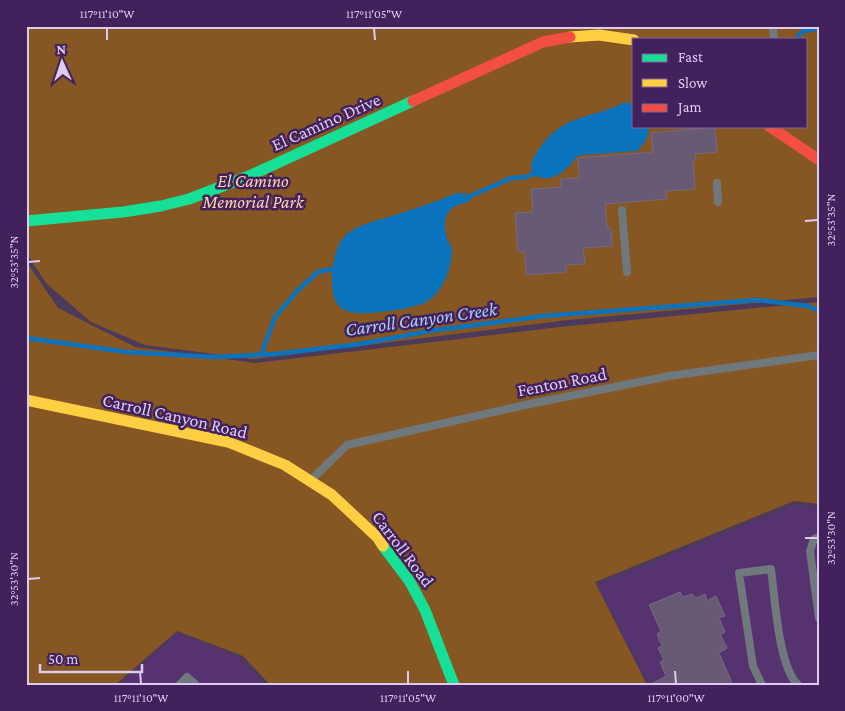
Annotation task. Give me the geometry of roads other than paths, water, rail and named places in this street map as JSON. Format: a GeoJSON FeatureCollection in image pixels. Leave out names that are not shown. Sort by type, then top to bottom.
{"type":"FeatureCollection","features":[{"type":"Feature","properties":{"kind":"street","name":"El Camino Drive"},"geometry":{"type":"LineString","coordinates":[[26,221],[138,210],[178,202],[211,192],[543,42],[580,31],[632,40]]}},
{"type":"Feature","properties":{"kind":"street"},"geometry":{"type":"LineString","coordinates":[[773,128],[819,160]]}},
{"type":"Feature","properties":{"kind":"street","name":"Carroll Canyon Road"},"geometry":{"type":"LineString","coordinates":[[26,400],[228,442],[285,465],[310,481]]}},
{"type":"Feature","properties":{"kind":"street","name":"Carroll Road"},"geometry":{"type":"LineString","coordinates":[[310,481],[332,495],[370,530],[410,582],[425,610],[454,685]]}},
{"type":"Feature","properties":{"kind":"lane"},"geometry":{"type":"LineString","coordinates":[[717,183],[718,202]]}},
{"type":"Feature","properties":{"kind":"lane"},"geometry":{"type":"LineString","coordinates":[[622,210],[627,272]]}},
{"type":"Feature","properties":{"kind":"lane","name":"Fenton Road"},"geometry":{"type":"LineString","coordinates":[[310,481],[348,445],[525,405],[669,376],[819,356]]}},
{"type":"Feature","properties":{"kind":"lane"},"geometry":{"type":"LineString","coordinates":[[819,537],[814,539],[810,551],[819,618]]}},
{"type":"Feature","properties":{"kind":"lane"},"geometry":{"type":"LineString","coordinates":[[762,685],[753,666],[739,573],[771,569],[783,654],[792,679],[798,685]]}},
{"type":"Feature","properties":{"kind":"lane"},"geometry":{"type":"LineString","coordinates":[[179,685],[187,677],[196,685]]}},
{"type":"Feature","properties":{"kind":"water"},"geometry":{"type":"Polygon","coordinates":[[[627,102],[632,105],[632,128],[648,128],[647,137],[637,151],[581,155],[559,174],[549,178],[533,175],[532,162],[535,155],[555,131],[571,121],[627,102]]]}},
{"type":"Feature","properties":{"kind":"water"},"geometry":{"type":"Polygon","coordinates":[[[457,193],[470,196],[470,201],[454,207],[447,215],[445,232],[452,248],[451,263],[443,284],[434,296],[422,304],[383,312],[357,313],[350,312],[339,306],[333,293],[332,271],[337,249],[346,235],[368,223],[457,193]]]}},
{"type":"Feature","properties":{"kind":"waterway"},"geometry":{"type":"LineString","coordinates":[[798,36],[803,31],[819,28]]}},
{"type":"Feature","properties":{"kind":"waterway"},"geometry":{"type":"LineString","coordinates":[[466,198],[511,178],[526,177],[537,172]]}},
{"type":"Feature","properties":{"kind":"waterway"},"geometry":{"type":"LineString","coordinates":[[261,355],[275,317],[298,290],[318,272],[337,268]]}},
{"type":"Feature","properties":{"kind":"waterway","name":"Carroll Canyon Creek"},"geometry":{"type":"LineString","coordinates":[[26,338],[127,352],[215,357],[275,354],[360,344],[430,331],[543,316],[758,300],[808,306],[819,311]]}},
{"type":"Feature","properties":{"kind":"park label","name":"El Camino Memorial Park"},"geometry":{"type":"Point","coordinates":[253,191]}}]}
